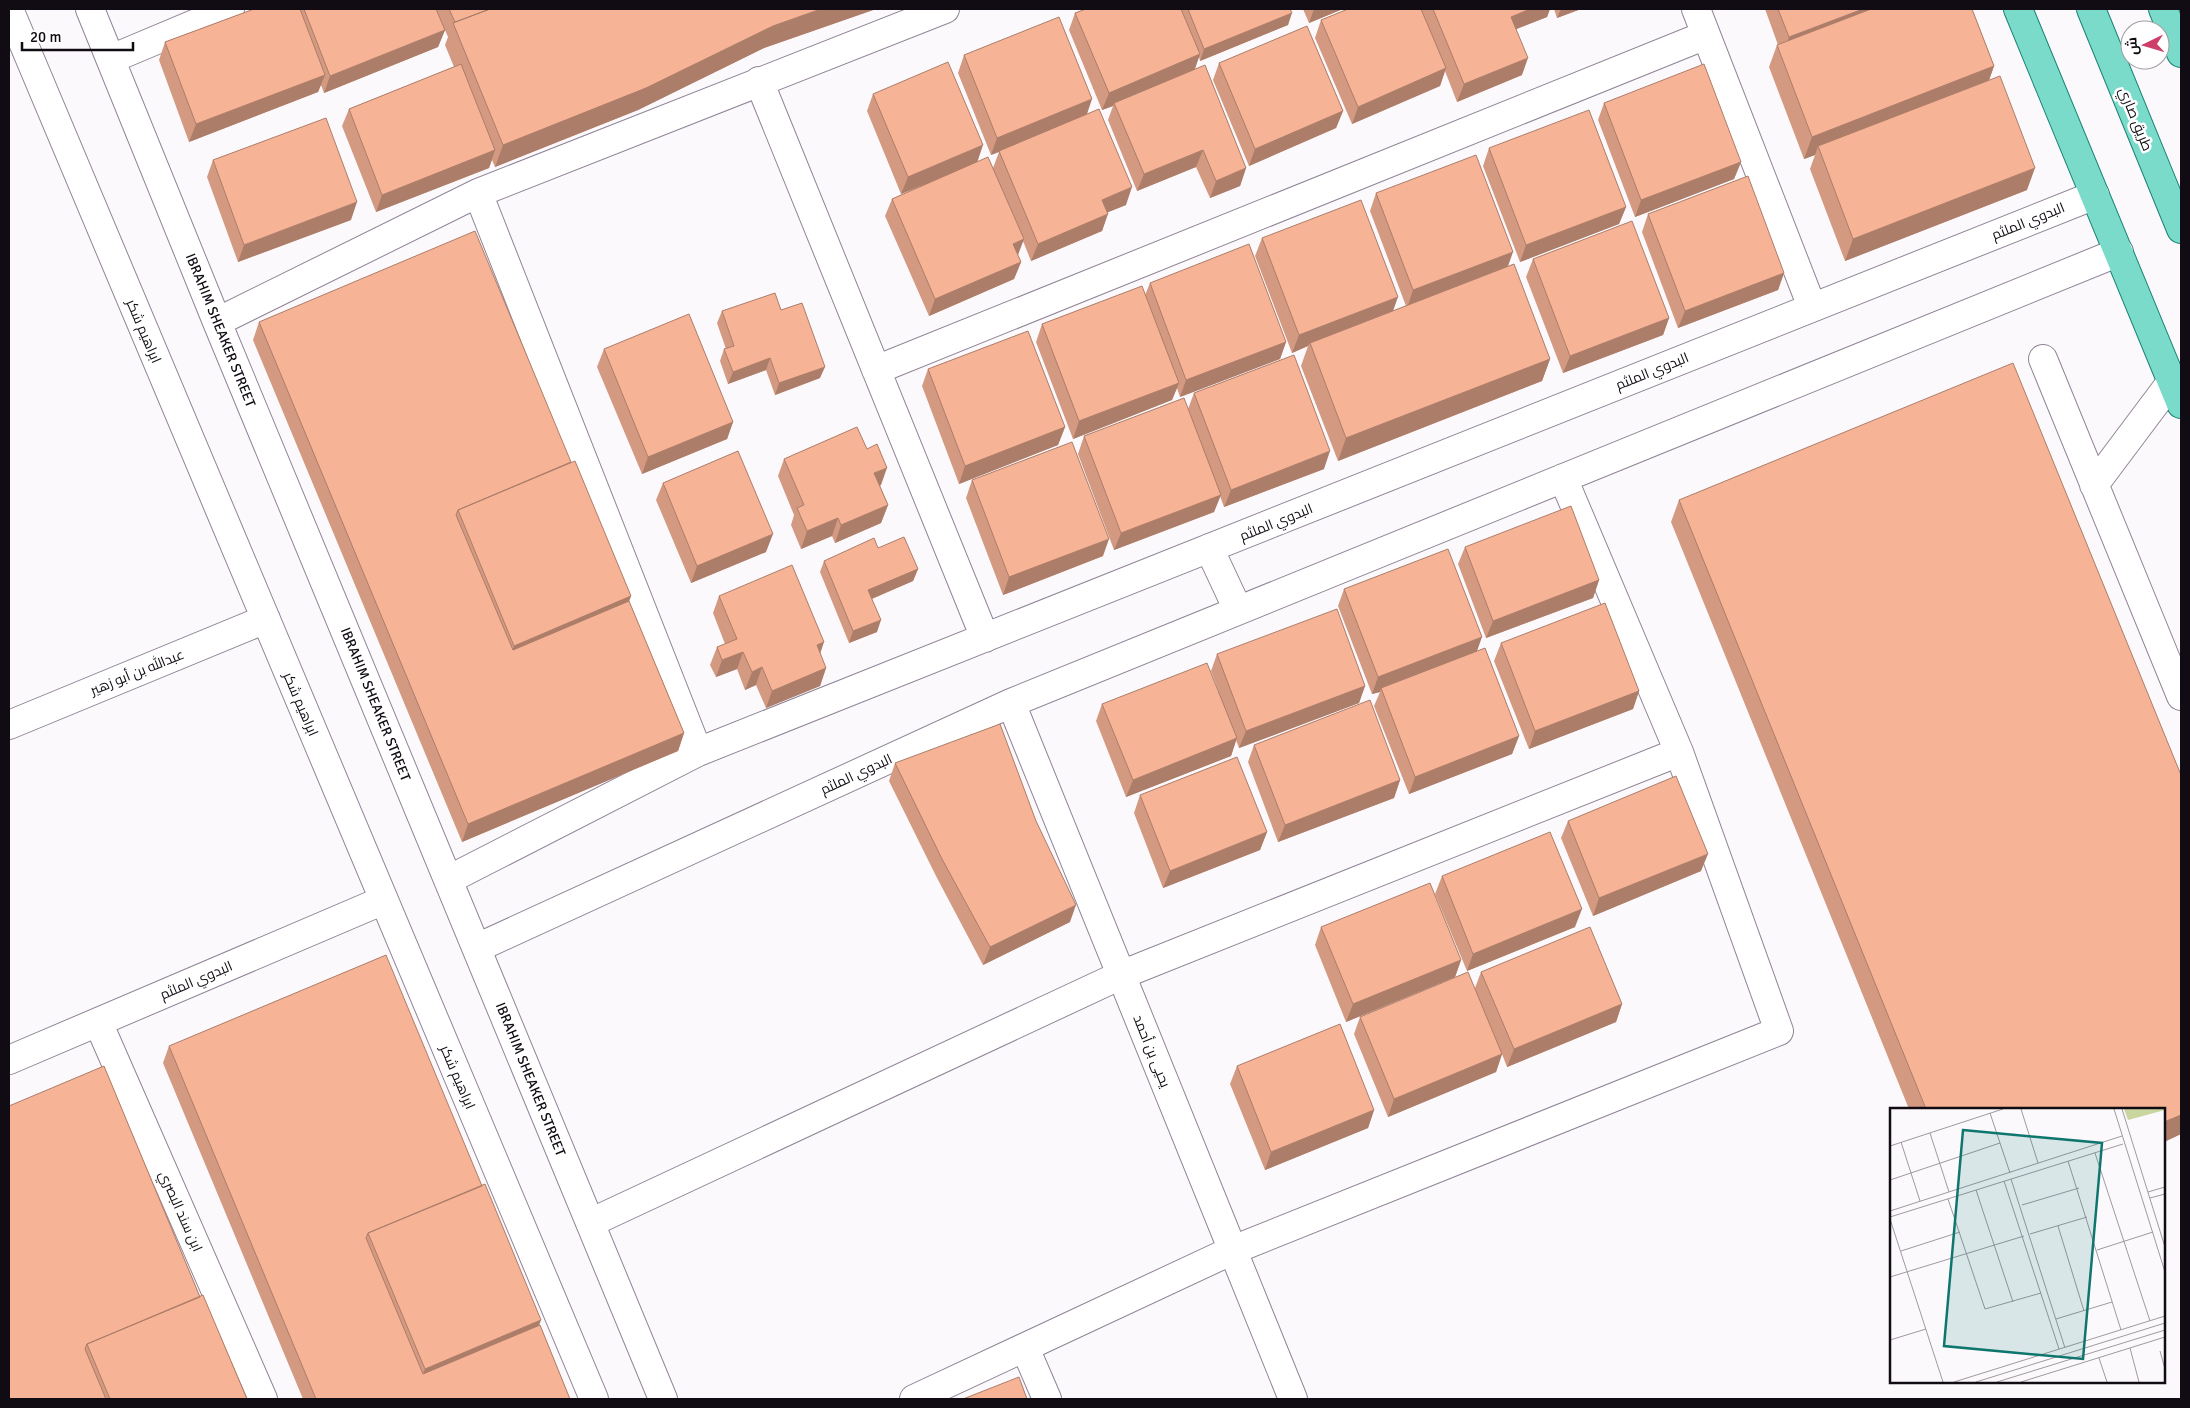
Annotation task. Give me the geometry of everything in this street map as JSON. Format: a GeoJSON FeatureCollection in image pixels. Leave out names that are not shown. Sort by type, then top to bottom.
{"type":"FeatureCollection","features":[{"type":"Feature","properties":{"kind":"main road"},"geometry":{"type":"LineString","coordinates":[[2018,9],[2177,393]]}},
{"type":"Feature","properties":{"kind":"main road","name":"طريق صاري"},"geometry":{"type":"LineString","coordinates":[[2091,9],[2181,228]]}},
{"type":"Feature","properties":{"kind":"main road"},"geometry":{"type":"LineString","coordinates":[[2163,9],[2181,52]]}},
{"type":"Feature","properties":{"kind":"street","name":"ابراهيم شكر"},"geometry":{"type":"LineString","coordinates":[[9,9],[594,1399]]}},
{"type":"Feature","properties":{"kind":"street","name":"IBRAHIM SHEAKER STREET"},"geometry":{"type":"LineString","coordinates":[[90,9],[217,322],[664,1399]]}},
{"type":"Feature","properties":{"kind":"street"},"geometry":{"type":"LineString","coordinates":[[111,60],[230,9]]}},
{"type":"Feature","properties":{"kind":"street"},"geometry":{"type":"LineString","coordinates":[[217,322],[478,192],[944,9]]}},
{"type":"Feature","properties":{"kind":"street"},"geometry":{"type":"LineString","coordinates":[[1696,9],[1812,307]]}},
{"type":"Feature","properties":{"kind":"street"},"geometry":{"type":"LineString","coordinates":[[876,370],[1706,35]]}},
{"type":"Feature","properties":{"kind":"street"},"geometry":{"type":"LineString","coordinates":[[759,81],[985,638]]}},
{"type":"Feature","properties":{"kind":"street"},"geometry":{"type":"LineString","coordinates":[[478,192],[698,752]]}},
{"type":"Feature","properties":{"kind":"street","name":"البدوي الملثم"},"geometry":{"type":"LineString","coordinates":[[448,880],[698,752],[2095,195]]}},
{"type":"Feature","properties":{"kind":"street","name":"البدوي الملثم"},"geometry":{"type":"LineString","coordinates":[[477,948],[1011,703],[2119,252]]}},
{"type":"Feature","properties":{"kind":"street"},"geometry":{"type":"LineString","coordinates":[[2043,359],[2181,696]]}},
{"type":"Feature","properties":{"kind":"street"},"geometry":{"type":"LineString","coordinates":[[2094,485],[2177,393]]}},
{"type":"Feature","properties":{"kind":"street"},"geometry":{"type":"LineString","coordinates":[[914,1399],[1233,1250],[1779,1031],[1679,752],[1563,478]]}},
{"type":"Feature","properties":{"kind":"street"},"geometry":{"type":"LineString","coordinates":[[1209,548],[1238,610]]}},
{"type":"Feature","properties":{"kind":"street","name":"عبدالله بن أبو زهير"},"geometry":{"type":"LineString","coordinates":[[9,725],[266,619]]}},
{"type":"Feature","properties":{"kind":"street","name":"يحيى بن أحمد"},"geometry":{"type":"LineString","coordinates":[[1011,703],[1294,1399]]}},
{"type":"Feature","properties":{"kind":"street"},"geometry":{"type":"LineString","coordinates":[[590,1223],[1121,975],[1679,752]]}},
{"type":"Feature","properties":{"kind":"street","name":"البدوي الملثم"},"geometry":{"type":"LineString","coordinates":[[9,1060],[384,900]]}},
{"type":"Feature","properties":{"kind":"street","name":"ابن سند البصري"},"geometry":{"type":"LineString","coordinates":[[98,1022],[263,1399]]}},
{"type":"Feature","properties":{"kind":"street"},"geometry":{"type":"LineString","coordinates":[[1025,1348],[1047,1399]]}},
{"type":"Feature","properties":{"kind":"building"},"geometry":{"type":"Polygon","coordinates":[[[254,9],[300,9],[325,75],[196,124],[165,42],[254,9]]]}},
{"type":"Feature","properties":{"kind":"building"},"geometry":{"type":"Polygon","coordinates":[[[304,9],[436,9],[445,30],[330,76],[304,9]]]}},
{"type":"Feature","properties":{"kind":"building"},"geometry":{"type":"Polygon","coordinates":[[[449,9],[490,9],[455,22],[449,9]]]}},
{"type":"Feature","properties":{"kind":"building"},"geometry":{"type":"Polygon","coordinates":[[[490,9],[821,9],[773,26],[646,88],[503,145],[453,23],[490,9]]]}},
{"type":"Feature","properties":{"kind":"building"},"geometry":{"type":"Polygon","coordinates":[[[1086,9],[1181,9],[1200,54],[1109,93],[1075,13],[1086,9]]]}},
{"type":"Feature","properties":{"kind":"building"},"geometry":{"type":"Polygon","coordinates":[[[1188,9],[1290,9],[1292,13],[1204,49],[1188,9]]]}},
{"type":"Feature","properties":{"kind":"building"},"geometry":{"type":"Polygon","coordinates":[[[1348,9],[1421,9],[1446,68],[1358,107],[1321,20],[1348,9]]]}},
{"type":"Feature","properties":{"kind":"building"},"geometry":{"type":"Polygon","coordinates":[[[1433,9],[1530,9],[1511,17],[1528,58],[1464,84],[1433,9]]]}},
{"type":"Feature","properties":{"kind":"building"},"geometry":{"type":"Polygon","coordinates":[[[1778,9],[1863,9],[1789,37],[1778,9]]]}},
{"type":"Feature","properties":{"kind":"building"},"geometry":{"type":"Polygon","coordinates":[[[1871,9],[1972,9],[1994,66],[1812,137],[1777,45],[1871,9]]]}},
{"type":"Feature","properties":{"kind":"building"},"geometry":{"type":"Polygon","coordinates":[[[1059,17],[1092,99],[997,138],[964,55],[1059,17]]]}},
{"type":"Feature","properties":{"kind":"building"},"geometry":{"type":"Polygon","coordinates":[[[1307,26],[1343,111],[1255,149],[1219,63],[1307,26]]]}},
{"type":"Feature","properties":{"kind":"building"},"geometry":{"type":"Polygon","coordinates":[[[948,62],[983,145],[908,177],[873,94],[948,62]]]}},
{"type":"Feature","properties":{"kind":"building"},"geometry":{"type":"Polygon","coordinates":[[[461,64],[495,150],[382,195],[349,109],[461,64]]]}},
{"type":"Feature","properties":{"kind":"building"},"geometry":{"type":"Polygon","coordinates":[[[1704,64],[1741,162],[1641,200],[1604,103],[1704,64]]]}},
{"type":"Feature","properties":{"kind":"building"},"geometry":{"type":"Polygon","coordinates":[[[1205,65],[1246,168],[1216,181],[1203,150],[1144,174],[1114,103],[1205,65]]]}},
{"type":"Feature","properties":{"kind":"building"},"geometry":{"type":"Polygon","coordinates":[[[2000,76],[2035,168],[1853,239],[1818,146],[2000,76]]]}},
{"type":"Feature","properties":{"kind":"building"},"geometry":{"type":"Polygon","coordinates":[[[1099,109],[1132,187],[1102,200],[1108,214],[1038,244],[999,151],[1099,109]]]}},
{"type":"Feature","properties":{"kind":"building"},"geometry":{"type":"Polygon","coordinates":[[[1589,110],[1626,207],[1526,245],[1489,148],[1589,110]]]}},
{"type":"Feature","properties":{"kind":"building"},"geometry":{"type":"Polygon","coordinates":[[[326,118],[357,202],[244,245],[213,160],[326,118]]]}},
{"type":"Feature","properties":{"kind":"building"},"geometry":{"type":"Polygon","coordinates":[[[1476,155],[1513,252],[1413,290],[1376,193],[1476,155]]]}},
{"type":"Feature","properties":{"kind":"building"},"geometry":{"type":"Polygon","coordinates":[[[988,157],[1024,239],[1013,244],[1021,262],[935,299],[892,199],[988,157]]]}},
{"type":"Feature","properties":{"kind":"building"},"geometry":{"type":"Polygon","coordinates":[[[1748,176],[1784,273],[1685,311],[1648,214],[1748,176]]]}},
{"type":"Feature","properties":{"kind":"building"},"geometry":{"type":"Polygon","coordinates":[[[1361,200],[1398,297],[1299,335],[1262,238],[1361,200]]]}},
{"type":"Feature","properties":{"kind":"building"},"geometry":{"type":"Polygon","coordinates":[[[1632,221],[1669,318],[1570,356],[1533,259],[1632,221]]]}},
{"type":"Feature","properties":{"kind":"building"},"geometry":{"type":"Polygon","coordinates":[[[475,231],[571,462],[458,510],[456,515],[513,650],[629,601],[684,733],[468,824],[259,322],[475,231]]]}},
{"type":"Feature","properties":{"kind":"building"},"geometry":{"type":"Polygon","coordinates":[[[1249,244],[1286,342],[1186,380],[1150,283],[1249,244]]]}},
{"type":"Feature","properties":{"kind":"building"},"geometry":{"type":"Polygon","coordinates":[[[1514,264],[1550,359],[1346,438],[1310,343],[1514,264]]]}},
{"type":"Feature","properties":{"kind":"building"},"geometry":{"type":"Polygon","coordinates":[[[1142,286],[1179,383],[1079,421],[1042,324],[1142,286]]]}},
{"type":"Feature","properties":{"kind":"building"},"geometry":{"type":"Polygon","coordinates":[[[775,293],[781,310],[802,303],[825,367],[779,383],[770,358],[733,372],[724,349],[734,346],[722,311],[775,293]]]}},
{"type":"Feature","properties":{"kind":"building"},"geometry":{"type":"Polygon","coordinates":[[[689,314],[733,422],[648,457],[604,349],[689,314]]]}},
{"type":"Feature","properties":{"kind":"building"},"geometry":{"type":"Polygon","coordinates":[[[1028,331],[1065,427],[965,466],[928,369],[1028,331]]]}},
{"type":"Feature","properties":{"kind":"building"},"geometry":{"type":"Polygon","coordinates":[[[1294,355],[1330,451],[1231,490],[1194,393],[1294,355]]]}},
{"type":"Feature","properties":{"kind":"building"},"geometry":{"type":"Polygon","coordinates":[[[2013,363],[2181,775],[2181,1115],[2165,1122],[2165,1108],[1926,1108],[1679,500],[2013,363]]]}},
{"type":"Feature","properties":{"kind":"building"},"geometry":{"type":"Polygon","coordinates":[[[1184,398],[1221,495],[1121,533],[1084,436],[1184,398]]]}},
{"type":"Feature","properties":{"kind":"building"},"geometry":{"type":"Polygon","coordinates":[[[857,427],[867,449],[877,444],[887,468],[874,473],[888,505],[841,525],[838,518],[807,531],[797,508],[804,505],[784,459],[857,427]]]}},
{"type":"Feature","properties":{"kind":"building"},"geometry":{"type":"Polygon","coordinates":[[[1072,442],[1109,539],[1009,577],[972,480],[1072,442]]]}},
{"type":"Feature","properties":{"kind":"building"},"geometry":{"type":"Polygon","coordinates":[[[738,451],[773,534],[697,566],[663,483],[738,451]]]}},
{"type":"Feature","properties":{"kind":"building"},"geometry":{"type":"Polygon","coordinates":[[[575,461],[631,596],[514,646],[458,510],[575,461]]]}},
{"type":"Feature","properties":{"kind":"building"},"geometry":{"type":"Polygon","coordinates":[[[1571,506],[1599,580],[1493,621],[1465,547],[1571,506]]]}},
{"type":"Feature","properties":{"kind":"building"},"geometry":{"type":"Polygon","coordinates":[[[904,537],[918,569],[868,590],[881,620],[853,631],[824,561],[874,538],[878,548],[904,537]]]}},
{"type":"Feature","properties":{"kind":"building"},"geometry":{"type":"Polygon","coordinates":[[[1448,549],[1482,637],[1378,677],[1344,589],[1448,549]]]}},
{"type":"Feature","properties":{"kind":"building"},"geometry":{"type":"Polygon","coordinates":[[[792,565],[824,642],[817,645],[826,668],[772,691],[762,667],[752,672],[743,652],[722,660],[717,647],[737,639],[719,596],[792,565]]]}},
{"type":"Feature","properties":{"kind":"building"},"geometry":{"type":"Polygon","coordinates":[[[1605,603],[1639,691],[1535,731],[1501,643],[1605,603]]]}},
{"type":"Feature","properties":{"kind":"building"},"geometry":{"type":"Polygon","coordinates":[[[1337,609],[1365,686],[1246,731],[1217,654],[1337,609]]]}},
{"type":"Feature","properties":{"kind":"building"},"geometry":{"type":"Polygon","coordinates":[[[1485,648],[1519,736],[1415,777],[1381,688],[1485,648]]]}},
{"type":"Feature","properties":{"kind":"building"},"geometry":{"type":"Polygon","coordinates":[[[1207,663],[1237,738],[1133,780],[1102,704],[1207,663]]]}},
{"type":"Feature","properties":{"kind":"building"},"geometry":{"type":"Polygon","coordinates":[[[1370,700],[1400,780],[1285,825],[1254,745],[1370,700]]]}},
{"type":"Feature","properties":{"kind":"building"},"geometry":{"type":"Polygon","coordinates":[[[1000,724],[1036,821],[1076,905],[990,947],[942,859],[895,763],[1000,724]]]}},
{"type":"Feature","properties":{"kind":"building"},"geometry":{"type":"Polygon","coordinates":[[[1237,757],[1267,832],[1170,871],[1140,795],[1237,757]]]}},
{"type":"Feature","properties":{"kind":"building"},"geometry":{"type":"Polygon","coordinates":[[[1676,776],[1708,854],[1599,898],[1568,821],[1676,776]]]}},
{"type":"Feature","properties":{"kind":"building"},"geometry":{"type":"Polygon","coordinates":[[[1550,832],[1582,909],[1473,954],[1442,876],[1550,832]]]}},
{"type":"Feature","properties":{"kind":"building"},"geometry":{"type":"Polygon","coordinates":[[[1430,883],[1461,960],[1353,1004],[1321,927],[1430,883]]]}},
{"type":"Feature","properties":{"kind":"building"},"geometry":{"type":"Polygon","coordinates":[[[1590,927],[1622,1004],[1514,1049],[1481,972],[1590,927]]]}},
{"type":"Feature","properties":{"kind":"building"},"geometry":{"type":"Polygon","coordinates":[[[386,955],[482,1186],[368,1233],[366,1238],[423,1374],[540,1325],[570,1399],[316,1399],[169,1046],[386,955]]]}},
{"type":"Feature","properties":{"kind":"building"},"geometry":{"type":"Polygon","coordinates":[[[1468,972],[1502,1054],[1394,1099],[1360,1017],[1468,972]]]}},
{"type":"Feature","properties":{"kind":"building"},"geometry":{"type":"Polygon","coordinates":[[[1340,1024],[1374,1110],[1271,1152],[1237,1066],[1340,1024]]]}},
{"type":"Feature","properties":{"kind":"building"},"geometry":{"type":"Polygon","coordinates":[[[104,1066],[200,1297],[87,1344],[85,1349],[106,1399],[9,1399],[9,1106],[104,1066]]]}},
{"type":"Feature","properties":{"kind":"building"},"geometry":{"type":"Polygon","coordinates":[[[485,1184],[541,1320],[425,1369],[368,1233],[485,1184]]]}},
{"type":"Feature","properties":{"kind":"building"},"geometry":{"type":"Polygon","coordinates":[[[203,1295],[247,1399],[110,1399],[87,1344],[203,1295]]]}},
{"type":"Feature","properties":{"kind":"building"},"geometry":{"type":"Polygon","coordinates":[[[1019,1377],[1027,1399],[963,1399],[1019,1377]]]}}]}
